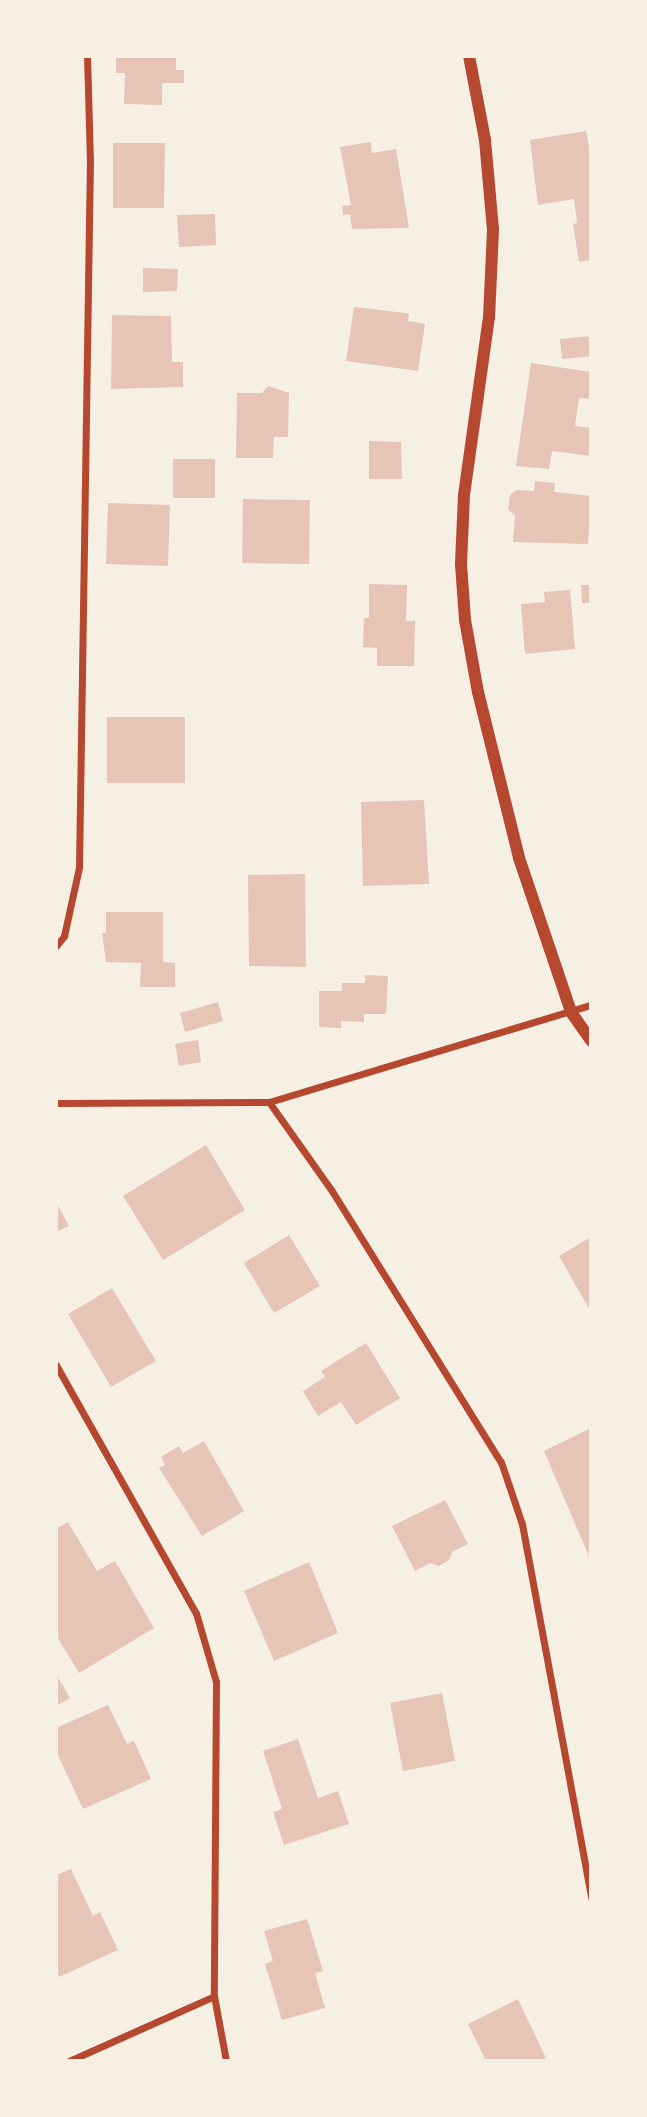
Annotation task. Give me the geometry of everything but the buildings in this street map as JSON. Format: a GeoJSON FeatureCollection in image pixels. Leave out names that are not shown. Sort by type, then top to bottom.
{"type":"FeatureCollection","features":[{"type":"Feature","properties":{"kind":"street"},"geometry":{"type":"LineString","coordinates":[[56,946],[64,936],[79,867],[90,162],[87,56]]}},
{"type":"Feature","properties":{"kind":"street"},"geometry":{"type":"LineString","coordinates":[[468,56],[485,140],[493,230],[489,317],[464,495],[461,564],[465,620],[478,692],[519,858],[571,1012],[591,1041]]}},
{"type":"Feature","properties":{"kind":"street"},"geometry":{"type":"LineString","coordinates":[[56,1103],[269,1102],[591,1005]]}},
{"type":"Feature","properties":{"kind":"street"},"geometry":{"type":"LineString","coordinates":[[269,1102],[332,1191],[501,1462],[522,1524],[591,1898]]}},
{"type":"Feature","properties":{"kind":"street"},"geometry":{"type":"LineString","coordinates":[[56,1365],[196,1613],[216,1682],[214,1996],[226,2061]]}},
{"type":"Feature","properties":{"kind":"street"},"geometry":{"type":"LineString","coordinates":[[69,2061],[214,1996]]}}]}
